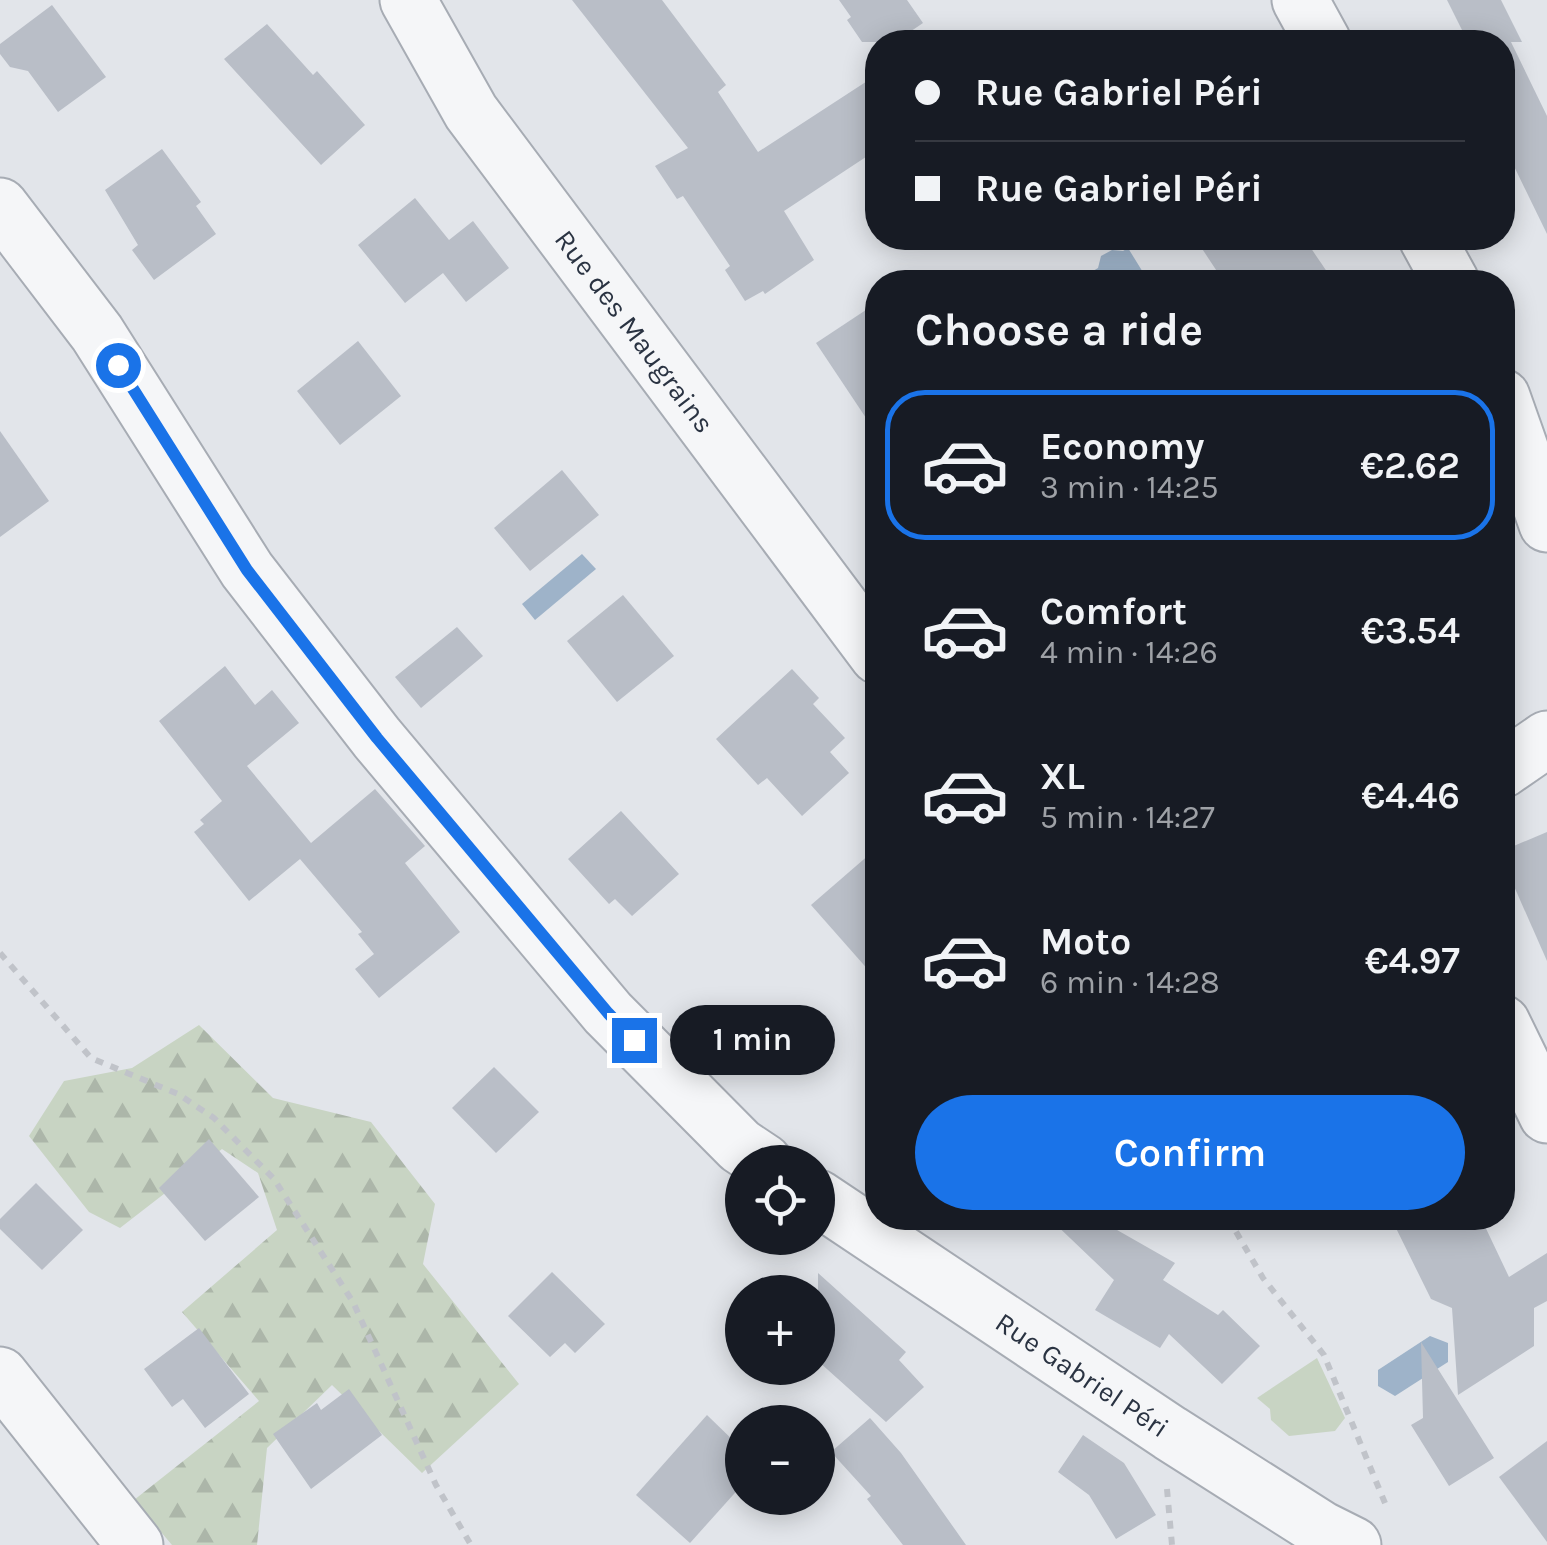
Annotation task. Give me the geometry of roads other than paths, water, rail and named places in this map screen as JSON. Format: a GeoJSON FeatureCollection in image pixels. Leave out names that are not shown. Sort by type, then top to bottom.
{"type":"FeatureCollection","features":[{"type":"Feature","properties":{"kind":"street","name":"Rue des Maugrains"},"geometry":{"type":"LineString","coordinates":[[408,0],[471,112],[865,639]]}},
{"type":"Feature","properties":{"kind":"street"},"geometry":{"type":"LineString","coordinates":[[1300,0],[1316,30]]}},
{"type":"Feature","properties":{"kind":"street"},"geometry":{"type":"LineString","coordinates":[[0,206],[97,333],[247,570],[377,738],[608,1013],[739,1145]]}},
{"type":"Feature","properties":{"kind":"street"},"geometry":{"type":"LineString","coordinates":[[1515,434],[1547,524]]}},
{"type":"Feature","properties":{"kind":"street"},"geometry":{"type":"LineString","coordinates":[[1515,761],[1547,739]]}},
{"type":"Feature","properties":{"kind":"street"},"geometry":{"type":"LineString","coordinates":[[1515,1050],[1547,1115]]}},
{"type":"Feature","properties":{"kind":"street","name":"Rue Gabriel Péri"},"geometry":{"type":"LineString","coordinates":[[835,1209],[865,1229]]}},
{"type":"Feature","properties":{"kind":"street","name":"Rue Gabriel Péri"},"geometry":{"type":"LineString","coordinates":[[866,1230],[1170,1433],[1372,1533]]}},
{"type":"Feature","properties":{"kind":"street"},"geometry":{"type":"LineString","coordinates":[[0,1375],[136,1545]]}},
{"type":"Feature","properties":{"kind":"water"},"geometry":{"type":"Polygon","coordinates":[[[1112,250],[1129,250],[1142,270],[1095,270],[1101,256],[1112,250]]]}},
{"type":"Feature","properties":{"kind":"water"},"geometry":{"type":"Polygon","coordinates":[[[582,554],[596,569],[535,620],[522,604],[582,554]]]}},
{"type":"Feature","properties":{"kind":"water"},"geometry":{"type":"Polygon","coordinates":[[[1430,1336],[1448,1343],[1448,1362],[1395,1396],[1378,1386],[1378,1370],[1430,1336]]]}}]}
